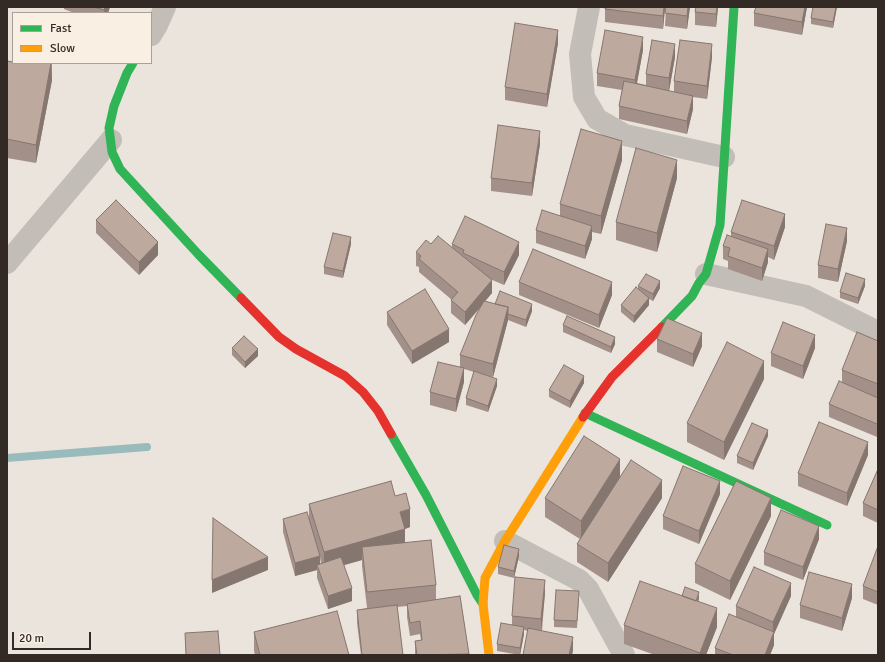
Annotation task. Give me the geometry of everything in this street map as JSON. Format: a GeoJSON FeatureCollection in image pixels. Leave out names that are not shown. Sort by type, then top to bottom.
{"type":"FeatureCollection","features":[{"type":"Feature","properties":{"kind":"street"},"geometry":{"type":"LineString","coordinates":[[152,33],[164,7]]}},
{"type":"Feature","properties":{"kind":"street"},"geometry":{"type":"LineString","coordinates":[[589,7],[580,54],[584,97],[597,119],[625,135],[724,157]]}},
{"type":"Feature","properties":{"kind":"street"},"geometry":{"type":"LineString","coordinates":[[489,655],[483,604],[485,578],[505,541],[585,413],[612,377],[692,296],[706,274],[720,225],[734,7]]}},
{"type":"Feature","properties":{"kind":"street"},"geometry":{"type":"LineString","coordinates":[[132,64],[127,73],[114,106],[109,128],[112,152],[120,169],[199,255],[279,337],[296,349],[345,376],[364,392],[378,411],[426,495],[483,604]]}},
{"type":"Feature","properties":{"kind":"street"},"geometry":{"type":"LineString","coordinates":[[7,263],[111,140]]}},
{"type":"Feature","properties":{"kind":"street"},"geometry":{"type":"LineString","coordinates":[[706,274],[806,296],[878,332]]}},
{"type":"Feature","properties":{"kind":"street"},"geometry":{"type":"LineString","coordinates":[[585,413],[827,525]]}},
{"type":"Feature","properties":{"kind":"street"},"geometry":{"type":"LineString","coordinates":[[505,541],[579,580],[588,589],[624,655]]}},
{"type":"Feature","properties":{"kind":"building"},"geometry":{"type":"Polygon","coordinates":[[[94,7],[105,7],[104,10],[94,7]]]}},
{"type":"Feature","properties":{"kind":"building"},"geometry":{"type":"Polygon","coordinates":[[[605,7],[664,7],[663,16],[605,9],[605,7]]]}},
{"type":"Feature","properties":{"kind":"building"},"geometry":{"type":"Polygon","coordinates":[[[666,7],[688,7],[687,16],[665,13],[666,7]]]}},
{"type":"Feature","properties":{"kind":"building"},"geometry":{"type":"Polygon","coordinates":[[[696,7],[717,7],[716,14],[695,12],[696,7]]]}},
{"type":"Feature","properties":{"kind":"building"},"geometry":{"type":"Polygon","coordinates":[[[756,7],[805,7],[802,22],[754,13],[756,7]]]}},
{"type":"Feature","properties":{"kind":"building"},"geometry":{"type":"Polygon","coordinates":[[[813,7],[836,7],[833,22],[811,18],[813,7]]]}},
{"type":"Feature","properties":{"kind":"building"},"geometry":{"type":"Polygon","coordinates":[[[515,23],[558,30],[547,94],[505,87],[515,23]]]}},
{"type":"Feature","properties":{"kind":"building"},"geometry":{"type":"Polygon","coordinates":[[[605,30],[643,37],[635,80],[597,73],[605,30]]]}},
{"type":"Feature","properties":{"kind":"building"},"geometry":{"type":"Polygon","coordinates":[[[652,40],[675,44],[669,78],[646,74],[652,40]]]}},
{"type":"Feature","properties":{"kind":"building"},"geometry":{"type":"Polygon","coordinates":[[[680,40],[712,44],[707,86],[674,81],[680,40]]]}},
{"type":"Feature","properties":{"kind":"building"},"geometry":{"type":"Polygon","coordinates":[[[7,61],[12,62],[12,64],[51,64],[36,145],[7,139],[7,61]]]}},
{"type":"Feature","properties":{"kind":"building"},"geometry":{"type":"Polygon","coordinates":[[[624,81],[693,96],[687,121],[619,106],[624,81]]]}},
{"type":"Feature","properties":{"kind":"building"},"geometry":{"type":"Polygon","coordinates":[[[498,125],[540,131],[532,183],[491,178],[498,125]]]}},
{"type":"Feature","properties":{"kind":"building"},"geometry":{"type":"Polygon","coordinates":[[[581,129],[622,141],[601,216],[560,204],[581,129]]]}},
{"type":"Feature","properties":{"kind":"building"},"geometry":{"type":"Polygon","coordinates":[[[636,148],[677,160],[657,233],[616,222],[636,148]]]}},
{"type":"Feature","properties":{"kind":"building"},"geometry":{"type":"Polygon","coordinates":[[[116,200],[158,242],[139,262],[96,220],[116,200]]]}},
{"type":"Feature","properties":{"kind":"building"},"geometry":{"type":"Polygon","coordinates":[[[742,200],[785,214],[774,246],[731,232],[742,200]]]}},
{"type":"Feature","properties":{"kind":"building"},"geometry":{"type":"Polygon","coordinates":[[[542,210],[592,226],[585,246],[536,230],[542,210]]]}},
{"type":"Feature","properties":{"kind":"building"},"geometry":{"type":"Polygon","coordinates":[[[465,216],[519,242],[504,272],[463,253],[464,250],[452,244],[465,216]]]}},
{"type":"Feature","properties":{"kind":"building"},"geometry":{"type":"Polygon","coordinates":[[[826,224],[847,228],[838,269],[818,265],[826,224]]]}},
{"type":"Feature","properties":{"kind":"building"},"geometry":{"type":"Polygon","coordinates":[[[333,233],[351,237],[343,271],[324,267],[333,233]]]}},
{"type":"Feature","properties":{"kind":"building"},"geometry":{"type":"Polygon","coordinates":[[[727,235],[768,249],[762,268],[728,256],[730,248],[723,246],[727,235]]]}},
{"type":"Feature","properties":{"kind":"building"},"geometry":{"type":"Polygon","coordinates":[[[438,236],[492,280],[465,312],[451,300],[458,292],[419,259],[421,256],[416,252],[426,240],[431,244],[438,236]]]}},
{"type":"Feature","properties":{"kind":"building"},"geometry":{"type":"Polygon","coordinates":[[[533,249],[612,282],[599,315],[519,282],[533,249]]]}},
{"type":"Feature","properties":{"kind":"building"},"geometry":{"type":"Polygon","coordinates":[[[846,273],[865,279],[858,298],[840,292],[846,273]]]}},
{"type":"Feature","properties":{"kind":"building"},"geometry":{"type":"Polygon","coordinates":[[[646,274],[660,281],[653,294],[638,286],[646,274]]]}},
{"type":"Feature","properties":{"kind":"building"},"geometry":{"type":"Polygon","coordinates":[[[636,287],[649,298],[634,316],[621,305],[636,287]]]}},
{"type":"Feature","properties":{"kind":"building"},"geometry":{"type":"Polygon","coordinates":[[[425,289],[449,329],[412,351],[387,312],[425,289]]]}},
{"type":"Feature","properties":{"kind":"building"},"geometry":{"type":"Polygon","coordinates":[[[500,291],[532,304],[526,320],[508,314],[508,307],[495,304],[500,291]]]}},
{"type":"Feature","properties":{"kind":"building"},"geometry":{"type":"Polygon","coordinates":[[[484,301],[508,307],[493,364],[460,355],[476,315],[484,301]]]}},
{"type":"Feature","properties":{"kind":"building"},"geometry":{"type":"Polygon","coordinates":[[[567,316],[615,337],[611,347],[563,325],[567,316]]]}},
{"type":"Feature","properties":{"kind":"building"},"geometry":{"type":"Polygon","coordinates":[[[667,318],[702,333],[693,354],[657,339],[667,318]]]}},
{"type":"Feature","properties":{"kind":"building"},"geometry":{"type":"Polygon","coordinates":[[[783,322],[815,335],[803,366],[771,353],[783,322]]]}},
{"type":"Feature","properties":{"kind":"building"},"geometry":{"type":"Polygon","coordinates":[[[857,332],[878,341],[878,384],[842,370],[857,332]]]}},
{"type":"Feature","properties":{"kind":"building"},"geometry":{"type":"Polygon","coordinates":[[[244,336],[258,349],[245,362],[232,348],[244,336]]]}},
{"type":"Feature","properties":{"kind":"building"},"geometry":{"type":"Polygon","coordinates":[[[727,342],[764,361],[724,442],[687,423],[727,342]]]}},
{"type":"Feature","properties":{"kind":"building"},"geometry":{"type":"Polygon","coordinates":[[[438,362],[464,368],[456,399],[430,392],[438,362]]]}},
{"type":"Feature","properties":{"kind":"building"},"geometry":{"type":"Polygon","coordinates":[[[564,365],[584,376],[570,401],[549,390],[564,365]]]}},
{"type":"Feature","properties":{"kind":"building"},"geometry":{"type":"Polygon","coordinates":[[[474,371],[497,379],[488,406],[466,398],[474,371]]]}},
{"type":"Feature","properties":{"kind":"building"},"geometry":{"type":"Polygon","coordinates":[[[839,381],[878,398],[877,424],[829,404],[839,381]]]}},
{"type":"Feature","properties":{"kind":"building"},"geometry":{"type":"Polygon","coordinates":[[[819,422],[868,442],[847,493],[798,473],[819,422]]]}},
{"type":"Feature","properties":{"kind":"building"},"geometry":{"type":"Polygon","coordinates":[[[752,423],[768,430],[753,463],[737,456],[752,423]]]}},
{"type":"Feature","properties":{"kind":"building"},"geometry":{"type":"Polygon","coordinates":[[[584,436],[620,459],[581,521],[545,498],[584,436]]]}},
{"type":"Feature","properties":{"kind":"building"},"geometry":{"type":"Polygon","coordinates":[[[631,460],[662,480],[608,563],[577,544],[631,460]]]}},
{"type":"Feature","properties":{"kind":"building"},"geometry":{"type":"Polygon","coordinates":[[[683,466],[720,481],[699,531],[663,516],[683,466]]]}},
{"type":"Feature","properties":{"kind":"building"},"geometry":{"type":"Polygon","coordinates":[[[878,469],[878,510],[863,503],[878,469]]]}},
{"type":"Feature","properties":{"kind":"building"},"geometry":{"type":"Polygon","coordinates":[[[391,481],[395,496],[406,493],[410,509],[400,512],[405,529],[324,552],[309,504],[391,481]]]}},
{"type":"Feature","properties":{"kind":"building"},"geometry":{"type":"Polygon","coordinates":[[[736,481],[771,498],[730,581],[695,564],[736,481]]]}},
{"type":"Feature","properties":{"kind":"building"},"geometry":{"type":"Polygon","coordinates":[[[781,510],[819,526],[803,567],[764,552],[781,510]]]}},
{"type":"Feature","properties":{"kind":"building"},"geometry":{"type":"Polygon","coordinates":[[[307,512],[320,556],[295,563],[283,519],[307,512]]]}},
{"type":"Feature","properties":{"kind":"building"},"geometry":{"type":"Polygon","coordinates":[[[213,518],[268,557],[212,580],[213,518]]]}},
{"type":"Feature","properties":{"kind":"building"},"geometry":{"type":"Polygon","coordinates":[[[431,540],[436,585],[367,592],[362,547],[431,540]]]}},
{"type":"Feature","properties":{"kind":"building"},"geometry":{"type":"Polygon","coordinates":[[[504,545],[519,549],[514,571],[498,567],[504,545]]]}},
{"type":"Feature","properties":{"kind":"building"},"geometry":{"type":"Polygon","coordinates":[[[878,546],[878,592],[863,586],[878,546]]]}},
{"type":"Feature","properties":{"kind":"building"},"geometry":{"type":"Polygon","coordinates":[[[341,557],[352,588],[328,596],[317,565],[341,557]]]}},
{"type":"Feature","properties":{"kind":"building"},"geometry":{"type":"Polygon","coordinates":[[[754,567],[791,583],[773,622],[736,606],[754,567]]]}},
{"type":"Feature","properties":{"kind":"building"},"geometry":{"type":"Polygon","coordinates":[[[809,572],[852,584],[842,618],[800,605],[809,572]]]}},
{"type":"Feature","properties":{"kind":"building"},"geometry":{"type":"Polygon","coordinates":[[[515,577],[545,580],[541,619],[512,616],[515,577]]]}},
{"type":"Feature","properties":{"kind":"building"},"geometry":{"type":"Polygon","coordinates":[[[640,581],[717,608],[700,653],[624,625],[640,581]]]}},
{"type":"Feature","properties":{"kind":"building"},"geometry":{"type":"Polygon","coordinates":[[[685,587],[699,592],[696,601],[682,596],[685,587]]]}},
{"type":"Feature","properties":{"kind":"building"},"geometry":{"type":"Polygon","coordinates":[[[556,590],[579,591],[577,621],[554,620],[556,590]]]}},
{"type":"Feature","properties":{"kind":"building"},"geometry":{"type":"Polygon","coordinates":[[[460,596],[469,654],[417,655],[415,641],[422,640],[420,621],[410,623],[407,604],[460,596]]]}},
{"type":"Feature","properties":{"kind":"building"},"geometry":{"type":"Polygon","coordinates":[[[397,605],[403,655],[362,655],[357,610],[397,605]]]}},
{"type":"Feature","properties":{"kind":"building"},"geometry":{"type":"Polygon","coordinates":[[[337,611],[349,655],[260,655],[254,632],[337,611]]]}},
{"type":"Feature","properties":{"kind":"building"},"geometry":{"type":"Polygon","coordinates":[[[729,614],[774,632],[765,655],[733,655],[715,648],[729,614]]]}},
{"type":"Feature","properties":{"kind":"building"},"geometry":{"type":"Polygon","coordinates":[[[501,623],[524,627],[520,648],[497,644],[501,623]]]}},
{"type":"Feature","properties":{"kind":"building"},"geometry":{"type":"Polygon","coordinates":[[[528,628],[573,637],[569,655],[523,655],[528,628]]]}},
{"type":"Feature","properties":{"kind":"building"},"geometry":{"type":"Polygon","coordinates":[[[218,631],[220,655],[186,655],[185,633],[218,631]]]}},
{"type":"Feature","properties":{"kind":"waterway"},"geometry":{"type":"LineString","coordinates":[[7,458],[147,447]]}},
{"type":"Feature","properties":{"kind":"traffic: fast"},"geometry":{"type":"LineString","coordinates":[[662,327],[692,296],[706,274],[720,225],[734,7]]}},
{"type":"Feature","properties":{"kind":"traffic: fast"},"geometry":{"type":"LineString","coordinates":[[132,64],[127,73],[114,106],[109,128],[112,152],[120,169],[199,255],[241,298]]}},
{"type":"Feature","properties":{"kind":"traffic: fast"},"geometry":{"type":"LineString","coordinates":[[585,413],[827,525]]}},
{"type":"Feature","properties":{"kind":"traffic: fast"},"geometry":{"type":"LineString","coordinates":[[391,434],[426,495],[483,604]]}},
{"type":"Feature","properties":{"kind":"traffic: slow"},"geometry":{"type":"LineString","coordinates":[[489,655],[483,604],[485,578],[505,541],[583,417]]}},
{"type":"Feature","properties":{"kind":"traffic: jam"},"geometry":{"type":"LineString","coordinates":[[241,298],[279,337],[296,349],[345,376],[363,392],[378,411],[391,434]]}},
{"type":"Feature","properties":{"kind":"traffic: jam"},"geometry":{"type":"LineString","coordinates":[[583,417],[612,377],[662,327]]}}]}
